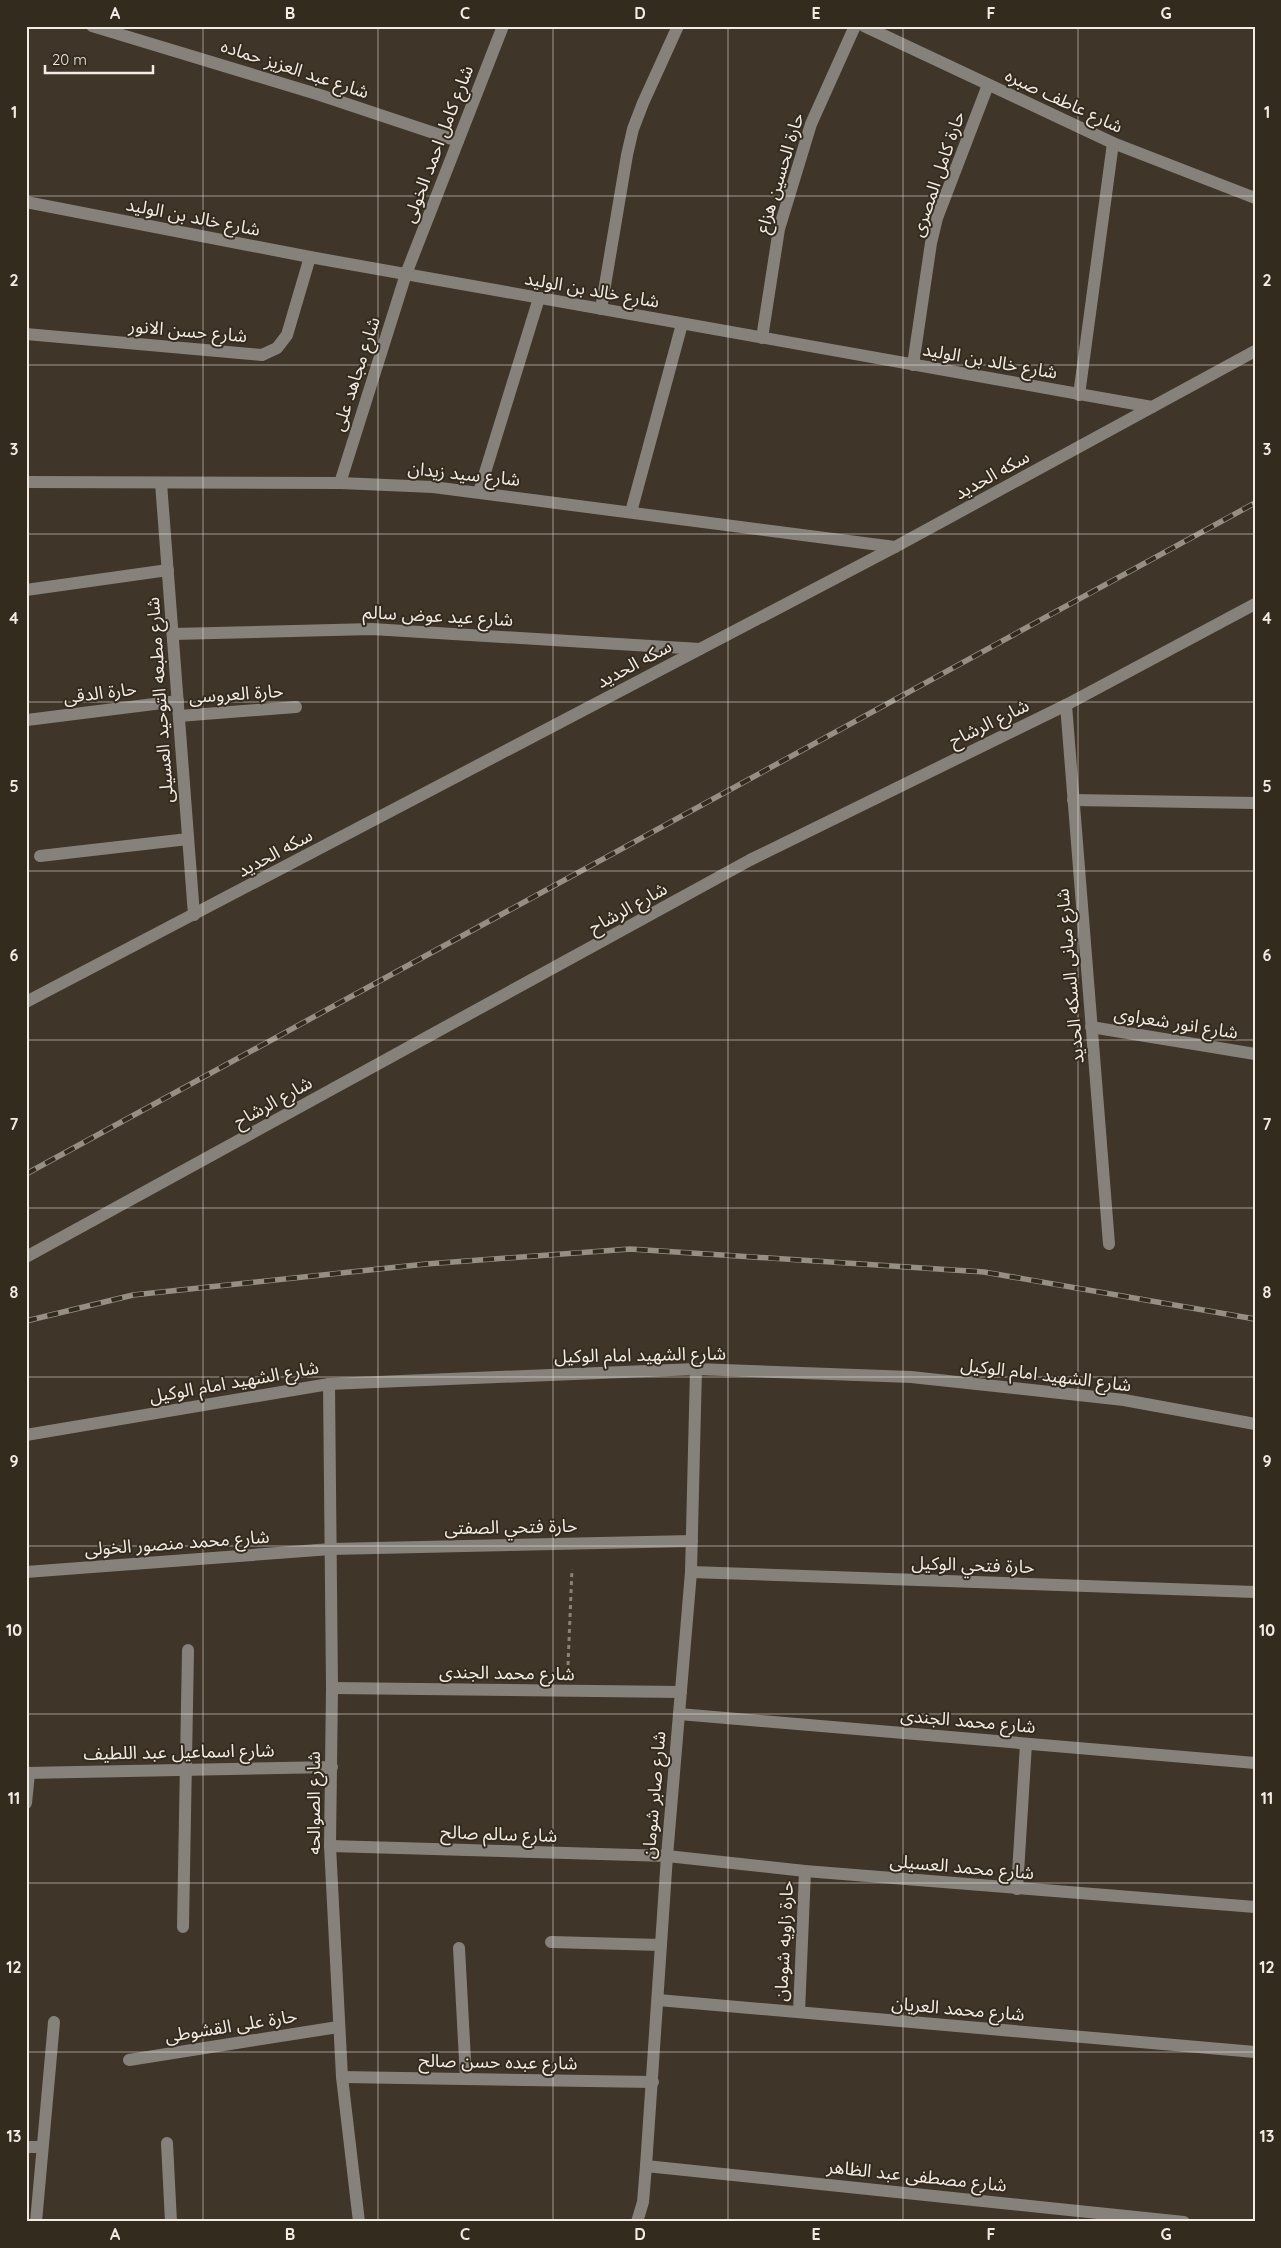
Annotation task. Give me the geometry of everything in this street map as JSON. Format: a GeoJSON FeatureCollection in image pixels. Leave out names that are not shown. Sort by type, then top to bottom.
{"type":"FeatureCollection","features":[{"type":"Feature","properties":{"kind":"street","name":"شارع عبد العزيز حماده"},"geometry":{"type":"LineString","coordinates":[[92,26],[320,95],[458,141]]}},
{"type":"Feature","properties":{"kind":"street","name":"شارع كامل احمد الخولى"},"geometry":{"type":"LineString","coordinates":[[406,274],[503,26]]}},
{"type":"Feature","properties":{"kind":"street"},"geometry":{"type":"LineString","coordinates":[[601,309],[627,155],[634,129],[643,103],[678,26]]}},
{"type":"Feature","properties":{"kind":"street","name":"حارة الحسين هزاع"},"geometry":{"type":"LineString","coordinates":[[762,338],[779,229],[784,211],[810,124],[855,26]]}},
{"type":"Feature","properties":{"kind":"street","name":"شارع عاطف صبره"},"geometry":{"type":"LineString","coordinates":[[864,26],[1113,143],[1255,198]]}},
{"type":"Feature","properties":{"kind":"street","name":"حارة كامل المصرى"},"geometry":{"type":"LineString","coordinates":[[913,365],[931,243],[937,218],[988,85]]}},
{"type":"Feature","properties":{"kind":"street"},"geometry":{"type":"LineString","coordinates":[[1078,395],[1113,143]]}},
{"type":"Feature","properties":{"kind":"street","name":"شارع خالد بن الوليد"},"geometry":{"type":"LineString","coordinates":[[26,202],[310,257],[1152,407]]}},
{"type":"Feature","properties":{"kind":"street","name":"شارع حسن الانور"},"geometry":{"type":"LineString","coordinates":[[26,334],[262,355],[277,348],[287,335],[310,257]]}},
{"type":"Feature","properties":{"kind":"street","name":"شارع مجاهد على"},"geometry":{"type":"LineString","coordinates":[[340,483],[406,274]]}},
{"type":"Feature","properties":{"kind":"street"},"geometry":{"type":"LineString","coordinates":[[479,492],[540,298]]}},
{"type":"Feature","properties":{"kind":"street"},"geometry":{"type":"LineString","coordinates":[[631,512],[682,324]]}},
{"type":"Feature","properties":{"kind":"street","name":"سكه الحديد"},"geometry":{"type":"LineString","coordinates":[[26,1002],[895,547],[1255,351]]}},
{"type":"Feature","properties":{"kind":"street","name":"شارع سيد زيدان"},"geometry":{"type":"LineString","coordinates":[[26,482],[396,484],[479,492],[895,547]]}},
{"type":"Feature","properties":{"kind":"street","name":"شارع مطبعه التوحيد العسيلى"},"geometry":{"type":"LineString","coordinates":[[161,483],[194,915]]}},
{"type":"Feature","properties":{"kind":"street"},"geometry":{"type":"LineString","coordinates":[[26,590],[168,570]]}},
{"type":"Feature","properties":{"kind":"street","name":"شارع الرشاح"},"geometry":{"type":"LineString","coordinates":[[26,1257],[750,860],[1066,705],[1255,604]]}},
{"type":"Feature","properties":{"kind":"street","name":"شارع عيد عوض سالم"},"geometry":{"type":"LineString","coordinates":[[173,634],[372,629],[701,649]]}},
{"type":"Feature","properties":{"kind":"street","name":"حارة الدقى"},"geometry":{"type":"LineString","coordinates":[[27,720],[178,701]]}},
{"type":"Feature","properties":{"kind":"street","name":"شارع مبانى السكه الحديد"},"geometry":{"type":"LineString","coordinates":[[1066,705],[1109,1244]]}},
{"type":"Feature","properties":{"kind":"street","name":"حارة العروسى"},"geometry":{"type":"LineString","coordinates":[[179,716],[296,707]]}},
{"type":"Feature","properties":{"kind":"street"},"geometry":{"type":"LineString","coordinates":[[1073,800],[1255,803]]}},
{"type":"Feature","properties":{"kind":"street"},"geometry":{"type":"LineString","coordinates":[[40,856],[188,839]]}},
{"type":"Feature","properties":{"kind":"street","name":"شارع انور شعراوى"},"geometry":{"type":"LineString","coordinates":[[1092,1028],[1255,1054]]}},
{"type":"Feature","properties":{"kind":"street","name":"شارع الشهيد امام الوكيل"},"geometry":{"type":"LineString","coordinates":[[26,1435],[329,1384],[696,1369],[911,1377],[1124,1400],[1255,1424]]}},
{"type":"Feature","properties":{"kind":"street","name":"شارع صابر شومان"},"geometry":{"type":"LineString","coordinates":[[637,2222],[643,2202],[653,2082],[667,1856],[691,1572],[696,1369]]}},
{"type":"Feature","properties":{"kind":"street","name":"شارع الصوالحه"},"geometry":{"type":"LineString","coordinates":[[329,1384],[332,1688],[330,1846],[338,2026],[359,2222]]}},
{"type":"Feature","properties":{"kind":"street","name":"حارة فتحي الصفتى"},"geometry":{"type":"LineString","coordinates":[[331,1549],[692,1541]]}},
{"type":"Feature","properties":{"kind":"street","name":"شارع محمد منصور الخولى"},"geometry":{"type":"LineString","coordinates":[[26,1572],[331,1549]]}},
{"type":"Feature","properties":{"kind":"street","name":"حارة فتحي الوكيل"},"geometry":{"type":"LineString","coordinates":[[691,1572],[1255,1592]]}},
{"type":"Feature","properties":{"kind":"street"},"geometry":{"type":"LineString","coordinates":[[183,1927],[188,1650]]}},
{"type":"Feature","properties":{"kind":"street","name":"شارع محمد الجندى"},"geometry":{"type":"LineString","coordinates":[[332,1688],[681,1692]]}},
{"type":"Feature","properties":{"kind":"street","name":"شارع محمد الجندى"},"geometry":{"type":"LineString","coordinates":[[679,1714],[1255,1763]]}},
{"type":"Feature","properties":{"kind":"street"},"geometry":{"type":"LineString","coordinates":[[1017,1889],[1026,1744]]}},
{"type":"Feature","properties":{"kind":"street","name":"شارع اسماعيل عبد اللطيف"},"geometry":{"type":"LineString","coordinates":[[28,1773],[332,1767]]}},
{"type":"Feature","properties":{"kind":"street"},"geometry":{"type":"LineString","coordinates":[[26,1803],[28,1773]]}},
{"type":"Feature","properties":{"kind":"street","name":"شارع سالم صالح"},"geometry":{"type":"LineString","coordinates":[[330,1846],[667,1856]]}},
{"type":"Feature","properties":{"kind":"street","name":"شارع محمد العسيلى"},"geometry":{"type":"LineString","coordinates":[[667,1856],[805,1872],[1255,1907]]}},
{"type":"Feature","properties":{"kind":"street","name":"حارة زاويه شومان"},"geometry":{"type":"LineString","coordinates":[[799,2012],[805,1872]]}},
{"type":"Feature","properties":{"kind":"street"},"geometry":{"type":"LineString","coordinates":[[551,1942],[662,1944]]}},
{"type":"Feature","properties":{"kind":"street"},"geometry":{"type":"LineString","coordinates":[[459,1948],[466,2079]]}},
{"type":"Feature","properties":{"kind":"street","name":"شارع محمد العريان"},"geometry":{"type":"LineString","coordinates":[[658,2000],[1255,2052]]}},
{"type":"Feature","properties":{"kind":"street"},"geometry":{"type":"LineString","coordinates":[[36,2222],[54,2022]]}},
{"type":"Feature","properties":{"kind":"street","name":"حارة على القشوطى"},"geometry":{"type":"LineString","coordinates":[[129,2060],[338,2026]]}},
{"type":"Feature","properties":{"kind":"street","name":"شارع عبده حسن صالح"},"geometry":{"type":"LineString","coordinates":[[342,2077],[653,2082]]}},
{"type":"Feature","properties":{"kind":"street"},"geometry":{"type":"LineString","coordinates":[[167,2143],[171,2222]]}},
{"type":"Feature","properties":{"kind":"street"},"geometry":{"type":"LineString","coordinates":[[26,2147],[42,2147]]}},
{"type":"Feature","properties":{"kind":"street","name":"شارع مصطفى عبد الظاهر"},"geometry":{"type":"LineString","coordinates":[[646,2166],[1184,2222]]}},
{"type":"Feature","properties":{"kind":"path"},"geometry":{"type":"LineString","coordinates":[[568,1691],[573,1544]]}},
{"type":"Feature","properties":{"kind":"railway"},"geometry":{"type":"LineString","coordinates":[[26,1174],[1255,503]]}},
{"type":"Feature","properties":{"kind":"railway"},"geometry":{"type":"LineString","coordinates":[[26,1321],[133,1295],[426,1264],[630,1249],[984,1272],[1255,1319]]}}]}
